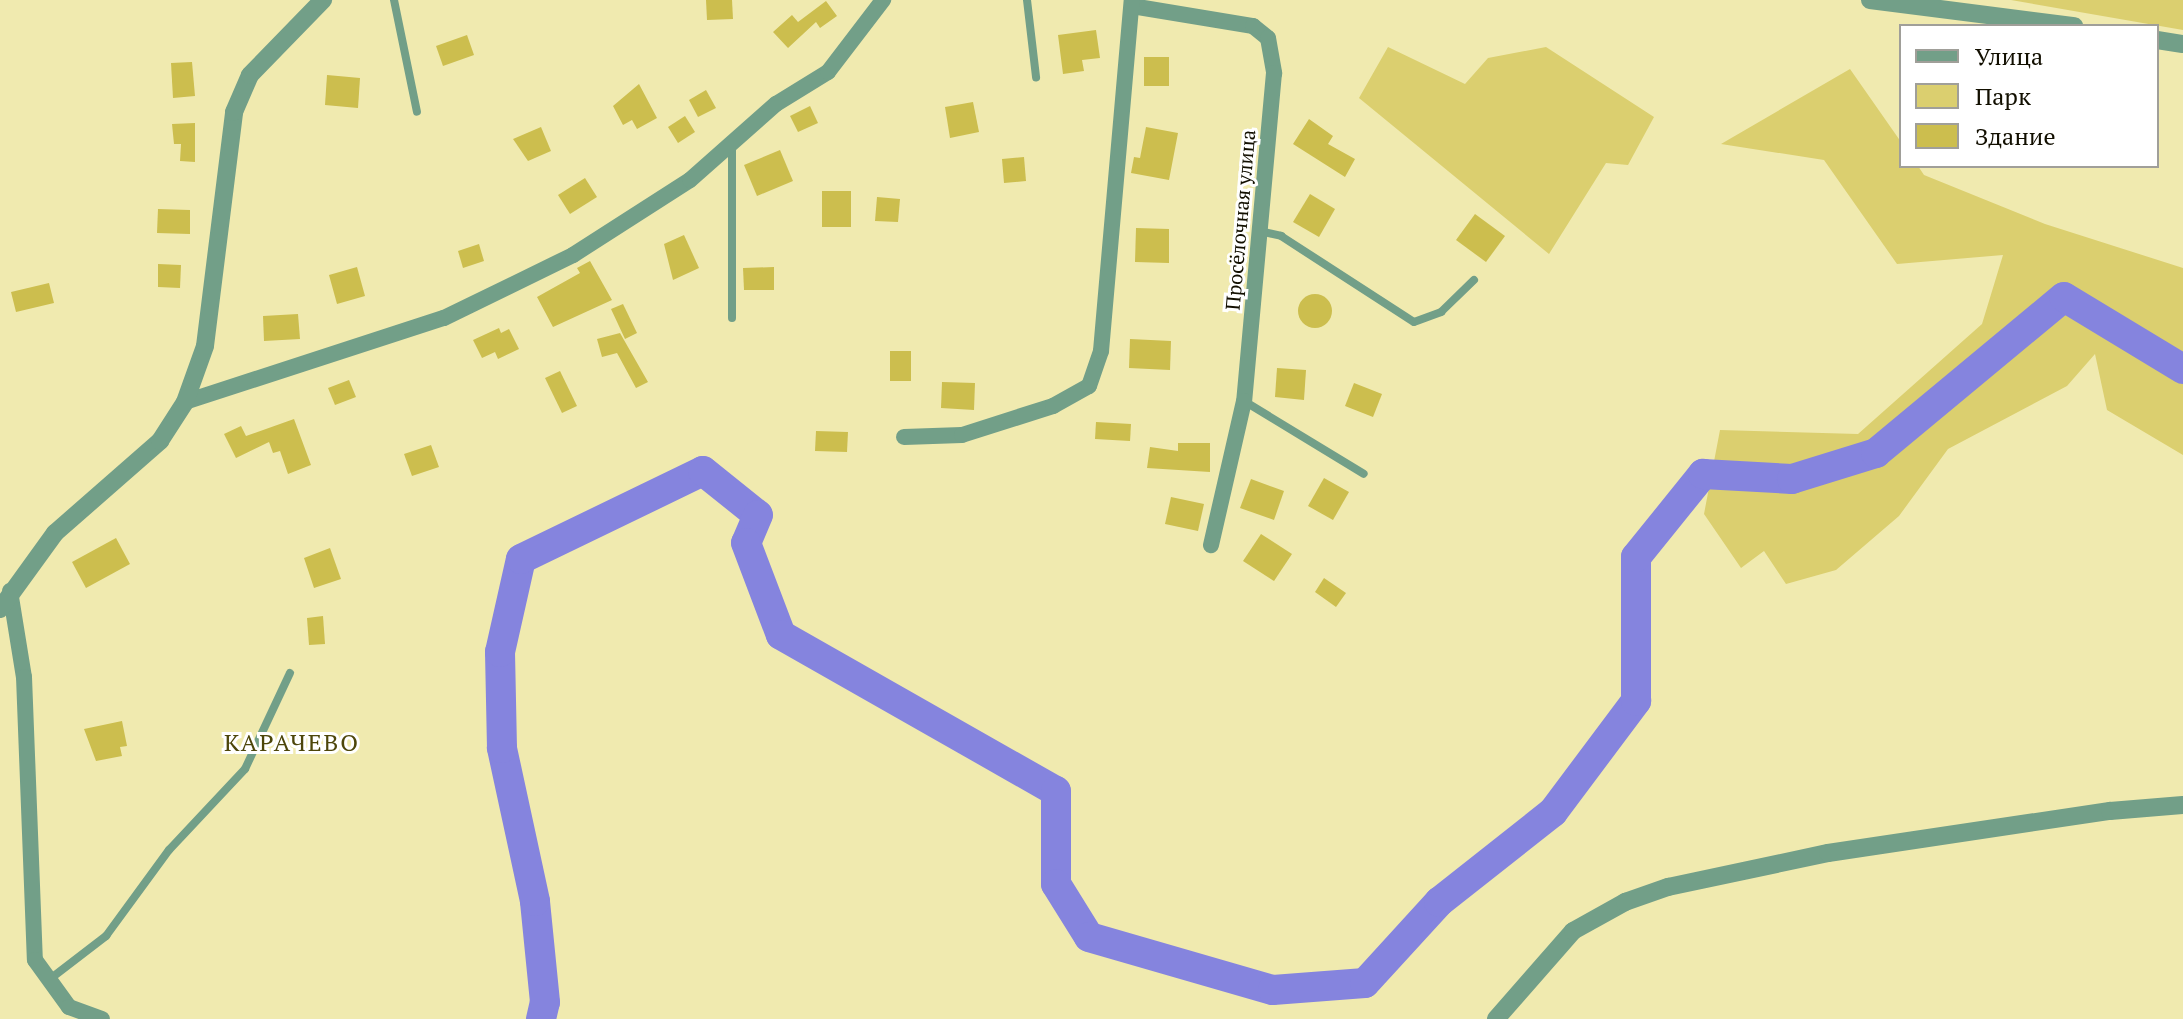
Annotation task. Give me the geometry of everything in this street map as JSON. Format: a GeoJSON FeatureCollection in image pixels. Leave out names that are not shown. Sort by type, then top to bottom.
{"type":"FeatureCollection","features":[{"type":"Feature","properties":{"kind":"street"},"geometry":{"type":"LineString","coordinates":[[185,402],[444,318],[573,255],[690,180],[776,104],[828,72],[883,0]]}},
{"type":"Feature","properties":{"kind":"street"},"geometry":{"type":"LineString","coordinates":[[1870,0],[2058,24]]}},
{"type":"Feature","properties":{"kind":"street"},"geometry":{"type":"LineString","coordinates":[[0,609],[10,591],[55,533],[160,441],[185,402],[205,346],[234,112],[250,75],[316,2]]}},
{"type":"Feature","properties":{"kind":"street"},"geometry":{"type":"LineString","coordinates":[[904,437],[962,435],[1053,406],[1089,386],[1101,351],[1132,3]]}},
{"type":"Feature","properties":{"kind":"street","name":"Просёлочная улица"},"geometry":{"type":"LineString","coordinates":[[1132,3],[1253,26],[1268,38],[1274,73],[1244,401],[1211,545]]}},
{"type":"Feature","properties":{"kind":"street"},"geometry":{"type":"LineString","coordinates":[[2159,40],[2183,44]]}},
{"type":"Feature","properties":{"kind":"street"},"geometry":{"type":"LineString","coordinates":[[10,591],[24,677],[35,960],[69,1007],[102,1019]]}},
{"type":"Feature","properties":{"kind":"street"},"geometry":{"type":"LineString","coordinates":[[1496,1019],[1573,931],[1625,902],[1668,887],[1828,853],[2110,811],[2183,805]]}},
{"type":"Feature","properties":{"kind":"lane"},"geometry":{"type":"LineString","coordinates":[[394,0],[417,112]]}},
{"type":"Feature","properties":{"kind":"lane"},"geometry":{"type":"LineString","coordinates":[[1027,0],[1036,77]]}},
{"type":"Feature","properties":{"kind":"lane"},"geometry":{"type":"LineString","coordinates":[[732,146],[732,318]]}},
{"type":"Feature","properties":{"kind":"lane"},"geometry":{"type":"LineString","coordinates":[[1259,231],[1281,236],[1414,322],[1441,312],[1474,280]]}},
{"type":"Feature","properties":{"kind":"lane"},"geometry":{"type":"LineString","coordinates":[[1244,401],[1364,474]]}},
{"type":"Feature","properties":{"kind":"lane"},"geometry":{"type":"LineString","coordinates":[[49,980],[106,936],[169,850],[245,769],[290,673]]}},
{"type":"Feature","properties":{"kind":"green space"},"geometry":{"type":"Polygon","coordinates":[[[2011,0],[2183,0],[2183,30],[2011,0]]]}},
{"type":"Feature","properties":{"kind":"green space"},"geometry":{"type":"Polygon","coordinates":[[[1388,47],[1465,84],[1488,58],[1546,47],[1654,117],[1628,165],[1606,163],[1549,254],[1359,98],[1388,47]]]}},
{"type":"Feature","properties":{"kind":"green space"},"geometry":{"type":"Polygon","coordinates":[[[1850,69],[1899,139],[1899,168],[1919,168],[1924,175],[2045,224],[2183,268],[2183,455],[2107,410],[2095,354],[2067,386],[1948,449],[1899,516],[1836,570],[1786,584],[1764,551],[1741,568],[1704,514],[1720,430],[1858,434],[1982,324],[2003,255],[1897,264],[1824,160],[1721,144],[1850,69]]]}},
{"type":"Feature","properties":{"kind":"building"},"geometry":{"type":"Polygon","coordinates":[[[706,0],[732,0],[733,19],[707,20],[706,0]]]}},
{"type":"Feature","properties":{"kind":"building"},"geometry":{"type":"Polygon","coordinates":[[[826,1],[837,16],[820,28],[816,22],[788,48],[773,32],[792,15],[798,22],[826,1]]]}},
{"type":"Feature","properties":{"kind":"building"},"geometry":{"type":"Polygon","coordinates":[[[1096,30],[1100,58],[1082,60],[1084,71],[1063,74],[1058,35],[1096,30]]]}},
{"type":"Feature","properties":{"kind":"building"},"geometry":{"type":"Polygon","coordinates":[[[467,35],[474,55],[443,66],[436,46],[467,35]]]}},
{"type":"Feature","properties":{"kind":"building"},"geometry":{"type":"Polygon","coordinates":[[[1144,57],[1169,57],[1169,86],[1144,86],[1144,57]]]}},
{"type":"Feature","properties":{"kind":"building"},"geometry":{"type":"Polygon","coordinates":[[[192,62],[195,96],[173,98],[171,63],[192,62]]]}},
{"type":"Feature","properties":{"kind":"building"},"geometry":{"type":"Polygon","coordinates":[[[327,75],[360,78],[358,108],[325,105],[327,75]]]}},
{"type":"Feature","properties":{"kind":"building"},"geometry":{"type":"Polygon","coordinates":[[[639,84],[657,118],[637,129],[632,120],[623,125],[613,106],[639,84]]]}},
{"type":"Feature","properties":{"kind":"building"},"geometry":{"type":"Polygon","coordinates":[[[706,90],[716,108],[698,117],[689,100],[706,90]]]}},
{"type":"Feature","properties":{"kind":"building"},"geometry":{"type":"Polygon","coordinates":[[[973,102],[979,132],[950,138],[945,107],[973,102]]]}},
{"type":"Feature","properties":{"kind":"building"},"geometry":{"type":"Polygon","coordinates":[[[810,106],[818,123],[798,132],[790,116],[810,106]]]}},
{"type":"Feature","properties":{"kind":"building"},"geometry":{"type":"Polygon","coordinates":[[[685,116],[695,132],[678,143],[668,127],[685,116]]]}},
{"type":"Feature","properties":{"kind":"building"},"geometry":{"type":"Polygon","coordinates":[[[1309,119],[1333,136],[1328,144],[1355,159],[1345,177],[1293,144],[1309,119]]]}},
{"type":"Feature","properties":{"kind":"building"},"geometry":{"type":"Polygon","coordinates":[[[195,123],[195,162],[180,161],[181,144],[174,144],[172,124],[195,123]]]}},
{"type":"Feature","properties":{"kind":"building"},"geometry":{"type":"Polygon","coordinates":[[[541,127],[551,151],[528,161],[513,139],[541,127]]]}},
{"type":"Feature","properties":{"kind":"building"},"geometry":{"type":"Polygon","coordinates":[[[1146,127],[1178,133],[1169,180],[1131,173],[1134,157],[1140,158],[1146,127]]]}},
{"type":"Feature","properties":{"kind":"building"},"geometry":{"type":"Polygon","coordinates":[[[780,150],[793,181],[757,196],[744,165],[780,150]]]}},
{"type":"Feature","properties":{"kind":"building"},"geometry":{"type":"Polygon","coordinates":[[[1024,157],[1026,181],[1004,183],[1002,159],[1024,157]]]}},
{"type":"Feature","properties":{"kind":"building"},"geometry":{"type":"Polygon","coordinates":[[[585,178],[597,197],[570,214],[558,195],[585,178]]]}},
{"type":"Feature","properties":{"kind":"building"},"geometry":{"type":"Polygon","coordinates":[[[822,191],[851,191],[851,227],[822,227],[822,191]]]}},
{"type":"Feature","properties":{"kind":"building"},"geometry":{"type":"Polygon","coordinates":[[[1310,194],[1335,209],[1319,237],[1293,222],[1310,194]]]}},
{"type":"Feature","properties":{"kind":"building"},"geometry":{"type":"Polygon","coordinates":[[[877,197],[900,199],[898,222],[875,221],[877,197]]]}},
{"type":"Feature","properties":{"kind":"building"},"geometry":{"type":"Polygon","coordinates":[[[158,209],[190,210],[190,234],[157,233],[158,209]]]}},
{"type":"Feature","properties":{"kind":"building"},"geometry":{"type":"Polygon","coordinates":[[[1475,214],[1505,236],[1486,262],[1456,240],[1475,214]]]}},
{"type":"Feature","properties":{"kind":"building"},"geometry":{"type":"Polygon","coordinates":[[[1136,228],[1169,229],[1169,263],[1135,262],[1136,228]]]}},
{"type":"Feature","properties":{"kind":"building"},"geometry":{"type":"Polygon","coordinates":[[[684,235],[699,268],[673,280],[664,244],[684,235]]]}},
{"type":"Feature","properties":{"kind":"building"},"geometry":{"type":"Polygon","coordinates":[[[479,244],[484,261],[463,268],[458,251],[479,244]]]}},
{"type":"Feature","properties":{"kind":"building"},"geometry":{"type":"Polygon","coordinates":[[[590,261],[612,300],[553,327],[537,297],[580,273],[577,268],[590,261]]]}},
{"type":"Feature","properties":{"kind":"building"},"geometry":{"type":"Polygon","coordinates":[[[158,264],[181,265],[180,288],[158,287],[158,264]]]}},
{"type":"Feature","properties":{"kind":"building"},"geometry":{"type":"Polygon","coordinates":[[[357,267],[365,296],[337,304],[329,275],[357,267]]]}},
{"type":"Feature","properties":{"kind":"building"},"geometry":{"type":"Polygon","coordinates":[[[774,267],[774,290],[744,290],[743,268],[774,267]]]}},
{"type":"Feature","properties":{"kind":"building"},"geometry":{"type":"Polygon","coordinates":[[[49,283],[54,303],[16,312],[11,292],[49,283]]]}},
{"type":"Feature","properties":{"kind":"building"},"geometry":{"type":"Polygon","coordinates":[[[1315,294],[1327,299],[1332,311],[1327,323],[1315,328],[1303,323],[1298,311],[1303,299],[1315,294]]]}},
{"type":"Feature","properties":{"kind":"building"},"geometry":{"type":"Polygon","coordinates":[[[623,304],[637,333],[625,339],[611,309],[623,304]]]}},
{"type":"Feature","properties":{"kind":"building"},"geometry":{"type":"Polygon","coordinates":[[[298,314],[300,339],[264,341],[263,316],[298,314]]]}},
{"type":"Feature","properties":{"kind":"building"},"geometry":{"type":"Polygon","coordinates":[[[499,328],[501,333],[509,329],[519,349],[498,359],[495,352],[482,358],[473,340],[499,328]]]}},
{"type":"Feature","properties":{"kind":"building"},"geometry":{"type":"Polygon","coordinates":[[[620,333],[648,382],[636,388],[617,353],[602,357],[597,339],[620,333]]]}},
{"type":"Feature","properties":{"kind":"building"},"geometry":{"type":"Polygon","coordinates":[[[1130,339],[1171,341],[1170,370],[1129,368],[1130,339]]]}},
{"type":"Feature","properties":{"kind":"building"},"geometry":{"type":"Polygon","coordinates":[[[890,351],[911,351],[911,381],[890,381],[890,351]]]}},
{"type":"Feature","properties":{"kind":"building"},"geometry":{"type":"Polygon","coordinates":[[[1277,368],[1306,370],[1304,400],[1275,397],[1277,368]]]}},
{"type":"Feature","properties":{"kind":"building"},"geometry":{"type":"Polygon","coordinates":[[[560,371],[577,406],[562,413],[545,378],[560,371]]]}},
{"type":"Feature","properties":{"kind":"building"},"geometry":{"type":"Polygon","coordinates":[[[349,380],[356,397],[335,405],[328,388],[349,380]]]}},
{"type":"Feature","properties":{"kind":"building"},"geometry":{"type":"Polygon","coordinates":[[[942,382],[975,383],[974,410],[941,408],[942,382]]]}},
{"type":"Feature","properties":{"kind":"building"},"geometry":{"type":"Polygon","coordinates":[[[1354,383],[1382,394],[1373,417],[1345,406],[1354,383]]]}},
{"type":"Feature","properties":{"kind":"building"},"geometry":{"type":"Polygon","coordinates":[[[294,419],[311,465],[288,474],[280,451],[273,453],[269,442],[236,458],[224,434],[241,426],[246,436],[294,419]]]}},
{"type":"Feature","properties":{"kind":"building"},"geometry":{"type":"Polygon","coordinates":[[[1096,422],[1131,424],[1130,441],[1095,439],[1096,422]]]}},
{"type":"Feature","properties":{"kind":"building"},"geometry":{"type":"Polygon","coordinates":[[[816,431],[848,432],[847,452],[815,451],[816,431]]]}},
{"type":"Feature","properties":{"kind":"building"},"geometry":{"type":"Polygon","coordinates":[[[1178,443],[1210,443],[1210,472],[1147,468],[1150,447],[1178,451],[1178,443]]]}},
{"type":"Feature","properties":{"kind":"building"},"geometry":{"type":"Polygon","coordinates":[[[431,445],[439,467],[412,476],[404,454],[431,445]]]}},
{"type":"Feature","properties":{"kind":"building"},"geometry":{"type":"Polygon","coordinates":[[[1324,478],[1349,492],[1333,520],[1308,506],[1324,478]]]}},
{"type":"Feature","properties":{"kind":"building"},"geometry":{"type":"Polygon","coordinates":[[[1251,479],[1284,491],[1274,520],[1240,508],[1251,479]]]}},
{"type":"Feature","properties":{"kind":"building"},"geometry":{"type":"Polygon","coordinates":[[[1171,497],[1204,504],[1198,531],[1165,524],[1171,497]]]}},
{"type":"Feature","properties":{"kind":"building"},"geometry":{"type":"Polygon","coordinates":[[[1261,534],[1292,554],[1274,581],[1243,561],[1261,534]]]}},
{"type":"Feature","properties":{"kind":"building"},"geometry":{"type":"Polygon","coordinates":[[[116,538],[130,564],[86,588],[72,562],[116,538]]]}},
{"type":"Feature","properties":{"kind":"building"},"geometry":{"type":"Polygon","coordinates":[[[330,548],[341,579],[314,588],[304,558],[330,548]]]}},
{"type":"Feature","properties":{"kind":"building"},"geometry":{"type":"Polygon","coordinates":[[[1324,578],[1346,593],[1336,607],[1315,592],[1324,578]]]}},
{"type":"Feature","properties":{"kind":"building"},"geometry":{"type":"Polygon","coordinates":[[[323,616],[325,644],[309,645],[307,618],[323,616]]]}},
{"type":"Feature","properties":{"kind":"building"},"geometry":{"type":"Polygon","coordinates":[[[122,721],[127,746],[120,747],[122,756],[96,761],[84,729],[122,721]]]}},
{"type":"Feature","properties":{"kind":"waterway"},"geometry":{"type":"LineString","coordinates":[[541,1019],[545,1002],[535,901],[502,748],[500,652],[521,559],[703,471],[758,515],[746,543],[781,635],[1056,791],[1056,884],[1089,937],[1273,990],[1365,983],[1439,902],[1553,812],[1636,701],[1636,557],[1703,474],[1792,479],[1876,453],[2064,297],[2183,369]]}},
{"type":"Feature","properties":{"kind":"district","name":"КАРАЧЕВО"},"geometry":{"type":"Point","coordinates":[292,743]}}]}
